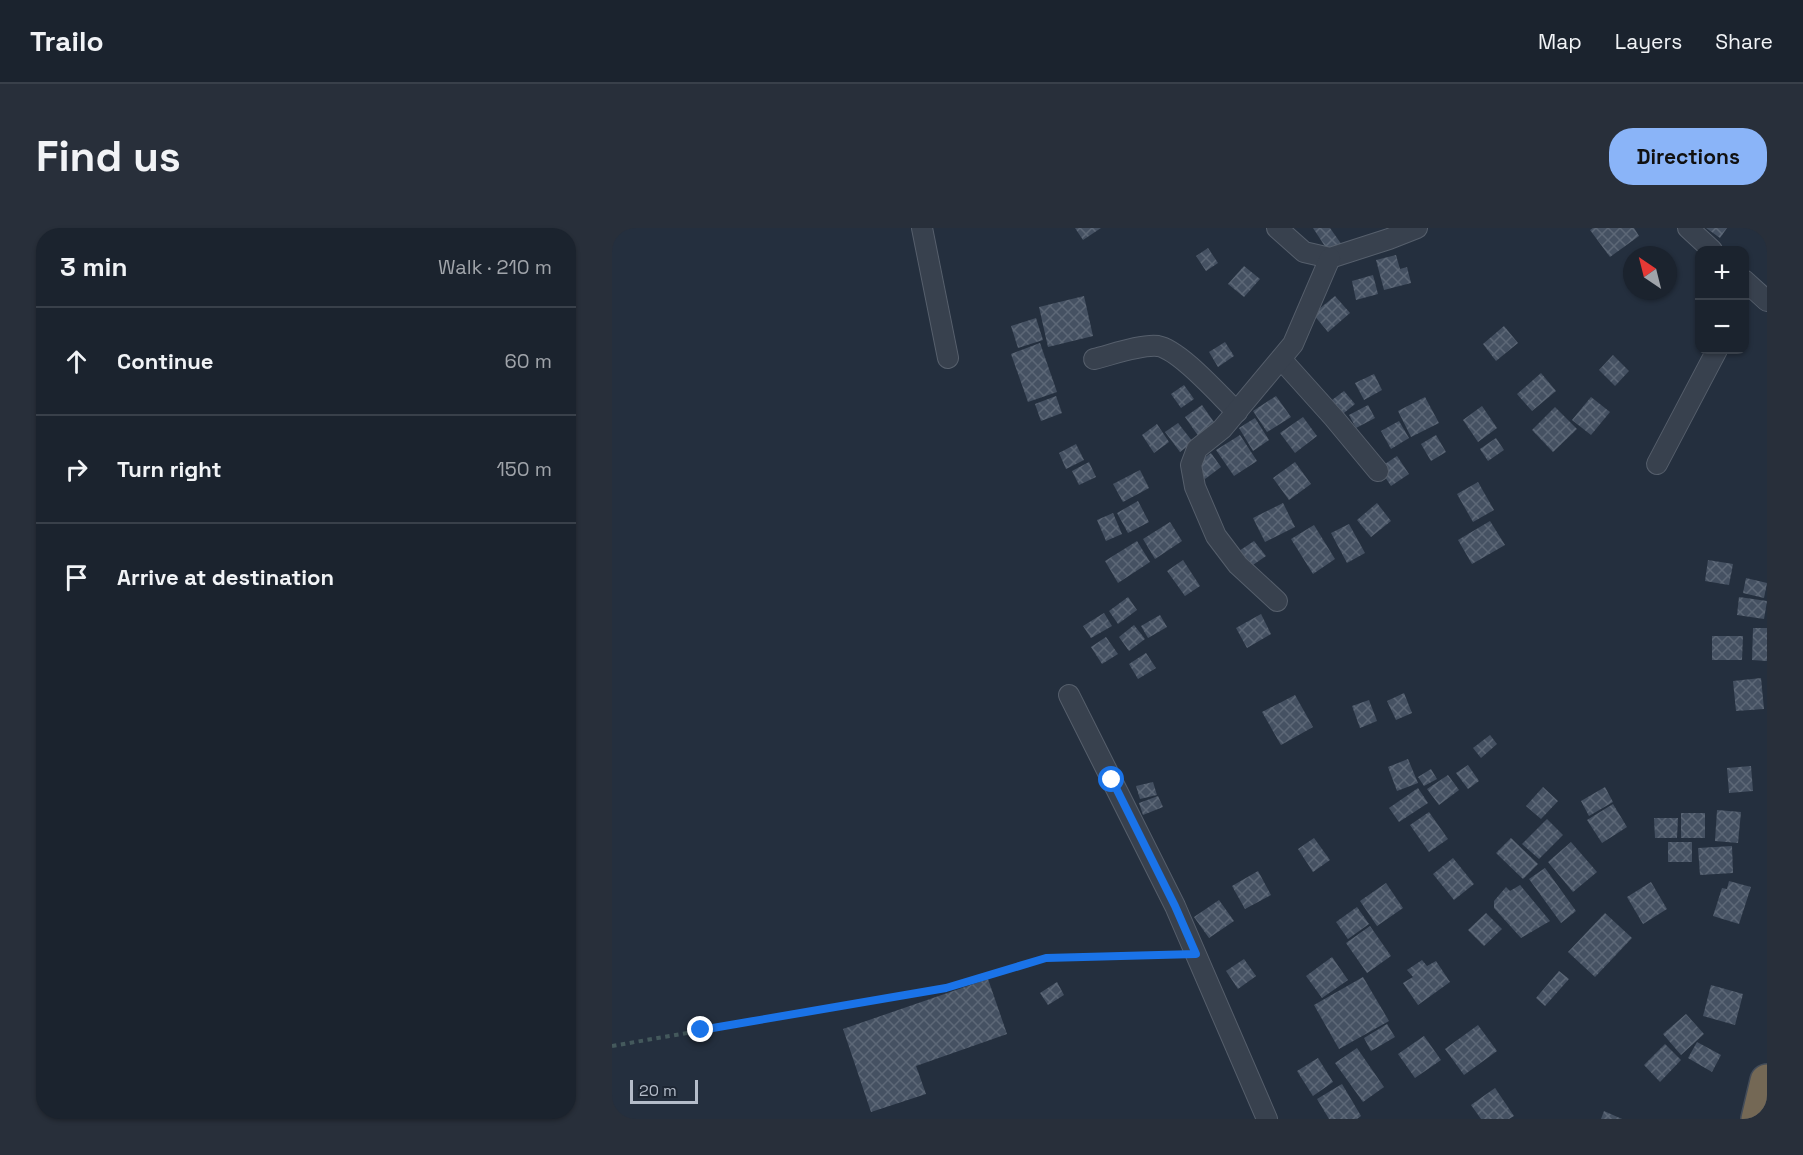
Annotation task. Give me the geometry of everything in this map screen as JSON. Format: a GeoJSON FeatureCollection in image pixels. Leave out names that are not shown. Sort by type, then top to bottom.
{"type":"FeatureCollection","features":[{"type":"Feature","properties":{"kind":"highway"},"geometry":{"type":"LineString","coordinates":[[1758,1119],[1767,1081]]}},
{"type":"Feature","properties":{"kind":"street"},"geometry":{"type":"LineString","coordinates":[[922,228],[948,358]]}},
{"type":"Feature","properties":{"kind":"street"},"geometry":{"type":"LineString","coordinates":[[1277,228],[1304,252],[1330,258],[1417,228]]}},
{"type":"Feature","properties":{"kind":"street"},"geometry":{"type":"LineString","coordinates":[[1688,228],[1708,246]]}},
{"type":"Feature","properties":{"kind":"street"},"geometry":{"type":"LineString","coordinates":[[1277,601],[1238,565],[1216,536],[1195,487],[1191,465],[1197,449],[1222,429],[1293,344],[1330,258]]}},
{"type":"Feature","properties":{"kind":"street"},"geometry":{"type":"LineString","coordinates":[[1749,289],[1767,301]]}},
{"type":"Feature","properties":{"kind":"street"},"geometry":{"type":"LineString","coordinates":[[1094,358],[1148,346],[1159,346],[1197,372],[1237,412]]}},
{"type":"Feature","properties":{"kind":"street"},"geometry":{"type":"LineString","coordinates":[[1657,464],[1715,354]]}},
{"type":"Feature","properties":{"kind":"street"},"geometry":{"type":"LineString","coordinates":[[1281,359],[1334,417],[1378,471]]}},
{"type":"Feature","properties":{"kind":"street"},"geometry":{"type":"LineString","coordinates":[[1069,695],[1175,906],[1267,1119]]}},
{"type":"Feature","properties":{"kind":"path"},"geometry":{"type":"LineString","coordinates":[[612,1046],[946,988],[1046,958],[1196,954]]}},
{"type":"Feature","properties":{"kind":"building"},"geometry":{"type":"Polygon","coordinates":[[[1075,228],[1101,228],[1083,240],[1075,228]]]}},
{"type":"Feature","properties":{"kind":"building"},"geometry":{"type":"Polygon","coordinates":[[[1313,228],[1330,228],[1342,245],[1330,254],[1313,228]]]}},
{"type":"Feature","properties":{"kind":"building"},"geometry":{"type":"Polygon","coordinates":[[[1593,228],[1634,228],[1639,236],[1610,257],[1590,230],[1593,228]]]}},
{"type":"Feature","properties":{"kind":"building"},"geometry":{"type":"Polygon","coordinates":[[[1706,228],[1727,228],[1720,238],[1706,228]]]}},
{"type":"Feature","properties":{"kind":"building"},"geometry":{"type":"Polygon","coordinates":[[[1208,248],[1218,263],[1206,271],[1196,256],[1208,248]]]}},
{"type":"Feature","properties":{"kind":"building"},"geometry":{"type":"Polygon","coordinates":[[[1396,255],[1400,269],[1407,267],[1411,283],[1384,290],[1376,260],[1396,255]]]}},
{"type":"Feature","properties":{"kind":"building"},"geometry":{"type":"Polygon","coordinates":[[[1244,266],[1260,279],[1244,297],[1228,284],[1244,266]]]}},
{"type":"Feature","properties":{"kind":"building"},"geometry":{"type":"Polygon","coordinates":[[[1373,275],[1378,294],[1356,300],[1352,281],[1373,275]]]}},
{"type":"Feature","properties":{"kind":"building"},"geometry":{"type":"Polygon","coordinates":[[[1084,296],[1093,336],[1048,347],[1039,307],[1084,296]]]}},
{"type":"Feature","properties":{"kind":"building"},"geometry":{"type":"Polygon","coordinates":[[[1335,296],[1350,313],[1328,332],[1313,314],[1335,296]]]}},
{"type":"Feature","properties":{"kind":"building"},"geometry":{"type":"Polygon","coordinates":[[[1036,318],[1043,340],[1018,348],[1011,326],[1036,318]]]}},
{"type":"Feature","properties":{"kind":"building"},"geometry":{"type":"Polygon","coordinates":[[[1504,326],[1518,343],[1496,361],[1483,344],[1504,326]]]}},
{"type":"Feature","properties":{"kind":"building"},"geometry":{"type":"Polygon","coordinates":[[[1225,342],[1234,356],[1218,367],[1209,352],[1225,342]]]}},
{"type":"Feature","properties":{"kind":"building"},"geometry":{"type":"Polygon","coordinates":[[[1040,343],[1057,392],[1028,402],[1011,354],[1040,343]]]}},
{"type":"Feature","properties":{"kind":"building"},"geometry":{"type":"Polygon","coordinates":[[[1613,355],[1629,371],[1615,386],[1599,370],[1613,355]]]}},
{"type":"Feature","properties":{"kind":"building"},"geometry":{"type":"Polygon","coordinates":[[[1541,373],[1556,391],[1532,411],[1517,394],[1541,373]]]}},
{"type":"Feature","properties":{"kind":"building"},"geometry":{"type":"Polygon","coordinates":[[[1374,374],[1382,390],[1364,400],[1355,383],[1374,374]]]}},
{"type":"Feature","properties":{"kind":"building"},"geometry":{"type":"Polygon","coordinates":[[[1184,385],[1194,399],[1181,408],[1171,394],[1184,385]]]}},
{"type":"Feature","properties":{"kind":"building"},"geometry":{"type":"Polygon","coordinates":[[[1344,391],[1355,404],[1339,417],[1328,403],[1344,391]]]}},
{"type":"Feature","properties":{"kind":"building"},"geometry":{"type":"Polygon","coordinates":[[[1056,396],[1062,413],[1041,421],[1035,404],[1056,396]]]}},
{"type":"Feature","properties":{"kind":"building"},"geometry":{"type":"Polygon","coordinates":[[[1276,396],[1291,417],[1267,432],[1253,411],[1276,396]]]}},
{"type":"Feature","properties":{"kind":"building"},"geometry":{"type":"Polygon","coordinates":[[[1425,397],[1439,423],[1411,437],[1398,411],[1425,397]]]}},
{"type":"Feature","properties":{"kind":"building"},"geometry":{"type":"Polygon","coordinates":[[[1591,397],[1610,412],[1591,435],[1572,420],[1591,397]]]}},
{"type":"Feature","properties":{"kind":"building"},"geometry":{"type":"Polygon","coordinates":[[[1202,405],[1216,425],[1199,437],[1185,417],[1202,405]]]}},
{"type":"Feature","properties":{"kind":"building"},"geometry":{"type":"Polygon","coordinates":[[[1368,405],[1375,418],[1356,428],[1349,415],[1368,405]]]}},
{"type":"Feature","properties":{"kind":"building"},"geometry":{"type":"Polygon","coordinates":[[[1482,406],[1497,428],[1478,442],[1463,420],[1482,406]]]}},
{"type":"Feature","properties":{"kind":"building"},"geometry":{"type":"Polygon","coordinates":[[[1555,407],[1577,429],[1553,452],[1532,430],[1555,407]]]}},
{"type":"Feature","properties":{"kind":"building"},"geometry":{"type":"Polygon","coordinates":[[[1303,417],[1317,436],[1295,453],[1280,433],[1303,417]]]}},
{"type":"Feature","properties":{"kind":"building"},"geometry":{"type":"Polygon","coordinates":[[[1255,418],[1269,440],[1253,451],[1239,428],[1255,418]]]}},
{"type":"Feature","properties":{"kind":"building"},"geometry":{"type":"Polygon","coordinates":[[[1399,421],[1409,438],[1391,449],[1381,431],[1399,421]]]}},
{"type":"Feature","properties":{"kind":"building"},"geometry":{"type":"Polygon","coordinates":[[[1178,423],[1193,442],[1180,452],[1165,432],[1178,423]]]}},
{"type":"Feature","properties":{"kind":"building"},"geometry":{"type":"Polygon","coordinates":[[[1157,424],[1169,442],[1154,453],[1142,435],[1157,424]]]}},
{"type":"Feature","properties":{"kind":"building"},"geometry":{"type":"Polygon","coordinates":[[[1240,435],[1257,461],[1234,476],[1216,450],[1240,435]]]}},
{"type":"Feature","properties":{"kind":"building"},"geometry":{"type":"Polygon","coordinates":[[[1436,435],[1446,452],[1431,461],[1421,444],[1436,435]]]}},
{"type":"Feature","properties":{"kind":"building"},"geometry":{"type":"Polygon","coordinates":[[[1496,438],[1504,450],[1488,461],[1480,449],[1496,438]]]}},
{"type":"Feature","properties":{"kind":"building"},"geometry":{"type":"Polygon","coordinates":[[[1076,444],[1084,460],[1066,469],[1059,453],[1076,444]]]}},
{"type":"Feature","properties":{"kind":"building"},"geometry":{"type":"Polygon","coordinates":[[[1211,453],[1221,467],[1205,479],[1195,464],[1211,453]]]}},
{"type":"Feature","properties":{"kind":"building"},"geometry":{"type":"Polygon","coordinates":[[[1397,456],[1409,474],[1391,486],[1379,468],[1397,456]]]}},
{"type":"Feature","properties":{"kind":"building"},"geometry":{"type":"Polygon","coordinates":[[[1089,462],[1096,477],[1079,485],[1072,471],[1089,462]]]}},
{"type":"Feature","properties":{"kind":"building"},"geometry":{"type":"Polygon","coordinates":[[[1295,462],[1311,484],[1289,500],[1273,478],[1295,462]]]}},
{"type":"Feature","properties":{"kind":"building"},"geometry":{"type":"Polygon","coordinates":[[[1140,470],[1149,488],[1123,502],[1113,484],[1140,470]]]}},
{"type":"Feature","properties":{"kind":"building"},"geometry":{"type":"Polygon","coordinates":[[[1478,482],[1494,510],[1473,522],[1457,494],[1478,482]]]}},
{"type":"Feature","properties":{"kind":"building"},"geometry":{"type":"Polygon","coordinates":[[[1138,501],[1149,522],[1128,533],[1117,513],[1138,501]]]}},
{"type":"Feature","properties":{"kind":"building"},"geometry":{"type":"Polygon","coordinates":[[[1283,503],[1295,527],[1265,542],[1253,518],[1283,503]]]}},
{"type":"Feature","properties":{"kind":"building"},"geometry":{"type":"Polygon","coordinates":[[[1377,503],[1391,521],[1371,537],[1357,520],[1377,503]]]}},
{"type":"Feature","properties":{"kind":"building"},"geometry":{"type":"Polygon","coordinates":[[[1113,513],[1122,534],[1106,541],[1097,520],[1113,513]]]}},
{"type":"Feature","properties":{"kind":"building"},"geometry":{"type":"Polygon","coordinates":[[[1490,521],[1505,545],[1472,564],[1458,540],[1490,521]]]}},
{"type":"Feature","properties":{"kind":"building"},"geometry":{"type":"Polygon","coordinates":[[[1170,522],[1182,541],[1155,559],[1143,539],[1170,522]]]}},
{"type":"Feature","properties":{"kind":"building"},"geometry":{"type":"Polygon","coordinates":[[[1349,524],[1365,553],[1347,563],[1331,533],[1349,524]]]}},
{"type":"Feature","properties":{"kind":"building"},"geometry":{"type":"Polygon","coordinates":[[[1314,525],[1335,559],[1313,574],[1291,539],[1314,525]]]}},
{"type":"Feature","properties":{"kind":"building"},"geometry":{"type":"Polygon","coordinates":[[[1137,541],[1150,562],[1118,583],[1105,561],[1137,541]]]}},
{"type":"Feature","properties":{"kind":"building"},"geometry":{"type":"Polygon","coordinates":[[[1254,541],[1266,556],[1250,567],[1239,551],[1254,541]]]}},
{"type":"Feature","properties":{"kind":"building"},"geometry":{"type":"Polygon","coordinates":[[[1183,560],[1200,586],[1185,596],[1167,571],[1183,560]]]}},
{"type":"Feature","properties":{"kind":"building"},"geometry":{"type":"Polygon","coordinates":[[[1708,560],[1733,564],[1729,585],[1705,581],[1708,560]]]}},
{"type":"Feature","properties":{"kind":"building"},"geometry":{"type":"Polygon","coordinates":[[[1746,578],[1767,583],[1764,598],[1743,593],[1746,578]]]}},
{"type":"Feature","properties":{"kind":"building"},"geometry":{"type":"Polygon","coordinates":[[[1128,597],[1137,610],[1118,624],[1109,611],[1128,597]]]}},
{"type":"Feature","properties":{"kind":"building"},"geometry":{"type":"Polygon","coordinates":[[[1739,597],[1767,601],[1764,619],[1737,615],[1739,597]]]}},
{"type":"Feature","properties":{"kind":"building"},"geometry":{"type":"Polygon","coordinates":[[[1104,613],[1112,626],[1091,638],[1083,626],[1104,613]]]}},
{"type":"Feature","properties":{"kind":"building"},"geometry":{"type":"Polygon","coordinates":[[[1261,614],[1271,634],[1247,648],[1236,628],[1261,614]]]}},
{"type":"Feature","properties":{"kind":"building"},"geometry":{"type":"Polygon","coordinates":[[[1160,615],[1167,627],[1148,638],[1141,626],[1160,615]]]}},
{"type":"Feature","properties":{"kind":"building"},"geometry":{"type":"Polygon","coordinates":[[[1134,625],[1145,639],[1129,651],[1119,637],[1134,625]]]}},
{"type":"Feature","properties":{"kind":"building"},"geometry":{"type":"Polygon","coordinates":[[[1753,628],[1767,628],[1767,661],[1752,660],[1753,628]]]}},
{"type":"Feature","properties":{"kind":"building"},"geometry":{"type":"Polygon","coordinates":[[[1712,636],[1743,636],[1742,660],[1712,660],[1712,636]]]}},
{"type":"Feature","properties":{"kind":"building"},"geometry":{"type":"Polygon","coordinates":[[[1106,637],[1118,654],[1102,664],[1091,647],[1106,637]]]}},
{"type":"Feature","properties":{"kind":"building"},"geometry":{"type":"Polygon","coordinates":[[[1146,653],[1156,668],[1138,679],[1129,664],[1146,653]]]}},
{"type":"Feature","properties":{"kind":"building"},"geometry":{"type":"Polygon","coordinates":[[[1761,678],[1764,709],[1736,711],[1733,681],[1761,678]]]}},
{"type":"Feature","properties":{"kind":"building"},"geometry":{"type":"Polygon","coordinates":[[[1404,693],[1412,713],[1396,720],[1387,701],[1404,693]]]}},
{"type":"Feature","properties":{"kind":"building"},"geometry":{"type":"Polygon","coordinates":[[[1295,695],[1313,727],[1281,745],[1262,712],[1295,695]]]}},
{"type":"Feature","properties":{"kind":"building"},"geometry":{"type":"Polygon","coordinates":[[[1369,700],[1377,721],[1360,728],[1352,706],[1369,700]]]}},
{"type":"Feature","properties":{"kind":"building"},"geometry":{"type":"Polygon","coordinates":[[[1490,735],[1497,744],[1481,758],[1473,748],[1490,735]]]}},
{"type":"Feature","properties":{"kind":"building"},"geometry":{"type":"Polygon","coordinates":[[[1408,759],[1418,783],[1397,791],[1388,767],[1408,759]]]}},
{"type":"Feature","properties":{"kind":"building"},"geometry":{"type":"Polygon","coordinates":[[[1468,765],[1479,781],[1468,789],[1456,773],[1468,765]]]}},
{"type":"Feature","properties":{"kind":"building"},"geometry":{"type":"Polygon","coordinates":[[[1751,766],[1753,791],[1729,793],[1727,768],[1751,766]]]}},
{"type":"Feature","properties":{"kind":"building"},"geometry":{"type":"Polygon","coordinates":[[[1431,769],[1437,779],[1424,786],[1418,777],[1431,769]]]}},
{"type":"Feature","properties":{"kind":"building"},"geometry":{"type":"Polygon","coordinates":[[[1448,775],[1459,790],[1439,805],[1427,789],[1448,775]]]}},
{"type":"Feature","properties":{"kind":"building"},"geometry":{"type":"Polygon","coordinates":[[[1153,782],[1157,795],[1140,799],[1136,786],[1153,782]]]}},
{"type":"Feature","properties":{"kind":"building"},"geometry":{"type":"Polygon","coordinates":[[[1543,787],[1558,801],[1541,819],[1526,806],[1543,787]]]}},
{"type":"Feature","properties":{"kind":"building"},"geometry":{"type":"Polygon","coordinates":[[[1605,787],[1613,802],[1589,816],[1581,801],[1605,787]]]}},
{"type":"Feature","properties":{"kind":"building"},"geometry":{"type":"Polygon","coordinates":[[[1418,788],[1428,803],[1399,822],[1389,808],[1418,788]]]}},
{"type":"Feature","properties":{"kind":"building"},"geometry":{"type":"Polygon","coordinates":[[[1158,796],[1163,807],[1143,815],[1139,803],[1158,796]]]}},
{"type":"Feature","properties":{"kind":"building"},"geometry":{"type":"Polygon","coordinates":[[[1613,804],[1627,827],[1602,843],[1587,820],[1613,804]]]}},
{"type":"Feature","properties":{"kind":"building"},"geometry":{"type":"Polygon","coordinates":[[[1717,810],[1741,812],[1738,843],[1715,841],[1717,810]]]}},
{"type":"Feature","properties":{"kind":"building"},"geometry":{"type":"Polygon","coordinates":[[[1429,812],[1448,839],[1429,852],[1410,825],[1429,812]]]}},
{"type":"Feature","properties":{"kind":"building"},"geometry":{"type":"Polygon","coordinates":[[[1681,813],[1705,813],[1705,838],[1681,838],[1681,813]]]}},
{"type":"Feature","properties":{"kind":"building"},"geometry":{"type":"Polygon","coordinates":[[[1654,818],[1678,818],[1677,838],[1655,838],[1654,818]]]}},
{"type":"Feature","properties":{"kind":"building"},"geometry":{"type":"Polygon","coordinates":[[[1547,819],[1563,835],[1539,859],[1522,844],[1547,819]]]}},
{"type":"Feature","properties":{"kind":"building"},"geometry":{"type":"Polygon","coordinates":[[[1314,838],[1330,860],[1313,872],[1298,849],[1314,838]]]}},
{"type":"Feature","properties":{"kind":"building"},"geometry":{"type":"Polygon","coordinates":[[[1511,838],[1538,864],[1523,879],[1496,853],[1511,838]]]}},
{"type":"Feature","properties":{"kind":"building"},"geometry":{"type":"Polygon","coordinates":[[[1571,842],[1597,872],[1573,892],[1548,862],[1571,842]]]}},
{"type":"Feature","properties":{"kind":"building"},"geometry":{"type":"Polygon","coordinates":[[[1668,842],[1692,842],[1692,862],[1668,862],[1668,842]]]}},
{"type":"Feature","properties":{"kind":"building"},"geometry":{"type":"Polygon","coordinates":[[[1732,846],[1733,873],[1700,875],[1698,848],[1732,846]]]}},
{"type":"Feature","properties":{"kind":"building"},"geometry":{"type":"Polygon","coordinates":[[[1453,858],[1474,884],[1454,900],[1433,874],[1453,858]]]}},
{"type":"Feature","properties":{"kind":"building"},"geometry":{"type":"Polygon","coordinates":[[[1545,868],[1576,911],[1561,923],[1529,879],[1545,868]]]}},
{"type":"Feature","properties":{"kind":"building"},"geometry":{"type":"Polygon","coordinates":[[[1258,871],[1271,895],[1245,909],[1232,886],[1258,871]]]}},
{"type":"Feature","properties":{"kind":"building"},"geometry":{"type":"Polygon","coordinates":[[[1729,881],[1751,887],[1739,924],[1713,916],[1722,888],[1727,889],[1729,881]]]}},
{"type":"Feature","properties":{"kind":"building"},"geometry":{"type":"Polygon","coordinates":[[[1651,882],[1667,909],[1643,924],[1627,897],[1651,882]]]}},
{"type":"Feature","properties":{"kind":"building"},"geometry":{"type":"Polygon","coordinates":[[[1386,883],[1403,908],[1377,926],[1360,901],[1386,883]]]}},
{"type":"Feature","properties":{"kind":"building"},"geometry":{"type":"Polygon","coordinates":[[[1520,885],[1550,921],[1521,938],[1494,908],[1494,901],[1506,887],[1510,891],[1520,885]]]}},
{"type":"Feature","properties":{"kind":"building"},"geometry":{"type":"Polygon","coordinates":[[[1219,900],[1234,921],[1209,938],[1194,917],[1219,900]]]}},
{"type":"Feature","properties":{"kind":"building"},"geometry":{"type":"Polygon","coordinates":[[[1357,907],[1369,924],[1348,939],[1336,922],[1357,907]]]}},
{"type":"Feature","properties":{"kind":"building"},"geometry":{"type":"Polygon","coordinates":[[[1486,913],[1502,929],[1484,946],[1468,930],[1486,913]]]}},
{"type":"Feature","properties":{"kind":"building"},"geometry":{"type":"Polygon","coordinates":[[[1605,913],[1632,938],[1595,977],[1568,952],[1605,913]]]}},
{"type":"Feature","properties":{"kind":"building"},"geometry":{"type":"Polygon","coordinates":[[[1370,926],[1391,956],[1367,973],[1346,943],[1370,926]]]}},
{"type":"Feature","properties":{"kind":"building"},"geometry":{"type":"Polygon","coordinates":[[[1332,957],[1348,980],[1322,998],[1306,976],[1332,957]]]}},
{"type":"Feature","properties":{"kind":"building"},"geometry":{"type":"Polygon","coordinates":[[[1244,959],[1256,976],[1238,989],[1226,971],[1244,959]]]}},
{"type":"Feature","properties":{"kind":"building"},"geometry":{"type":"Polygon","coordinates":[[[1422,960],[1427,966],[1436,961],[1450,982],[1418,1005],[1403,983],[1413,977],[1407,970],[1422,960]]]}},
{"type":"Feature","properties":{"kind":"building"},"geometry":{"type":"Polygon","coordinates":[[[1559,971],[1569,979],[1545,1006],[1536,998],[1559,971]]]}},
{"type":"Feature","properties":{"kind":"building"},"geometry":{"type":"Polygon","coordinates":[[[1363,977],[1389,1021],[1339,1049],[1314,1005],[1363,977]]]}},
{"type":"Feature","properties":{"kind":"building"},"geometry":{"type":"Polygon","coordinates":[[[988,979],[1007,1034],[916,1066],[926,1094],[871,1112],[843,1029],[988,979]]]}},
{"type":"Feature","properties":{"kind":"building"},"geometry":{"type":"Polygon","coordinates":[[[1057,982],[1064,995],[1048,1005],[1040,993],[1057,982]]]}},
{"type":"Feature","properties":{"kind":"building"},"geometry":{"type":"Polygon","coordinates":[[[1711,985],[1743,994],[1735,1025],[1703,1016],[1711,985]]]}},
{"type":"Feature","properties":{"kind":"building"},"geometry":{"type":"Polygon","coordinates":[[[1686,1014],[1704,1034],[1681,1055],[1663,1034],[1686,1014]]]}},
{"type":"Feature","properties":{"kind":"building"},"geometry":{"type":"Polygon","coordinates":[[[1387,1024],[1395,1037],[1371,1051],[1364,1038],[1387,1024]]]}},
{"type":"Feature","properties":{"kind":"building"},"geometry":{"type":"Polygon","coordinates":[[[1478,1025],[1497,1051],[1464,1075],[1445,1049],[1478,1025]]]}},
{"type":"Feature","properties":{"kind":"building"},"geometry":{"type":"Polygon","coordinates":[[[1424,1036],[1441,1060],[1415,1078],[1398,1054],[1424,1036]]]}},
{"type":"Feature","properties":{"kind":"building"},"geometry":{"type":"Polygon","coordinates":[[[1697,1042],[1721,1055],[1712,1072],[1688,1058],[1697,1042]]]}},
{"type":"Feature","properties":{"kind":"building"},"geometry":{"type":"Polygon","coordinates":[[[1665,1044],[1681,1060],[1660,1082],[1644,1065],[1665,1044]]]}},
{"type":"Feature","properties":{"kind":"building"},"geometry":{"type":"Polygon","coordinates":[[[1357,1048],[1384,1087],[1363,1102],[1335,1063],[1357,1048]]]}},
{"type":"Feature","properties":{"kind":"building"},"geometry":{"type":"Polygon","coordinates":[[[1318,1058],[1333,1082],[1313,1096],[1297,1071],[1318,1058]]]}},
{"type":"Feature","properties":{"kind":"building"},"geometry":{"type":"Polygon","coordinates":[[[1342,1084],[1361,1116],[1357,1119],[1329,1119],[1317,1099],[1342,1084]]]}},
{"type":"Feature","properties":{"kind":"building"},"geometry":{"type":"Polygon","coordinates":[[[1495,1088],[1514,1116],[1509,1119],[1481,1119],[1471,1105],[1495,1088]]]}},
{"type":"Feature","properties":{"kind":"building"},"geometry":{"type":"Polygon","coordinates":[[[1604,1111],[1622,1119],[1601,1119],[1604,1111]]]}},
{"type":"Feature","properties":{"kind":"route"},"geometry":{"type":"LineString","coordinates":[[701,1030],[946,988],[1046,958],[1196,954],[1175,906],[1112,780]]}}]}
